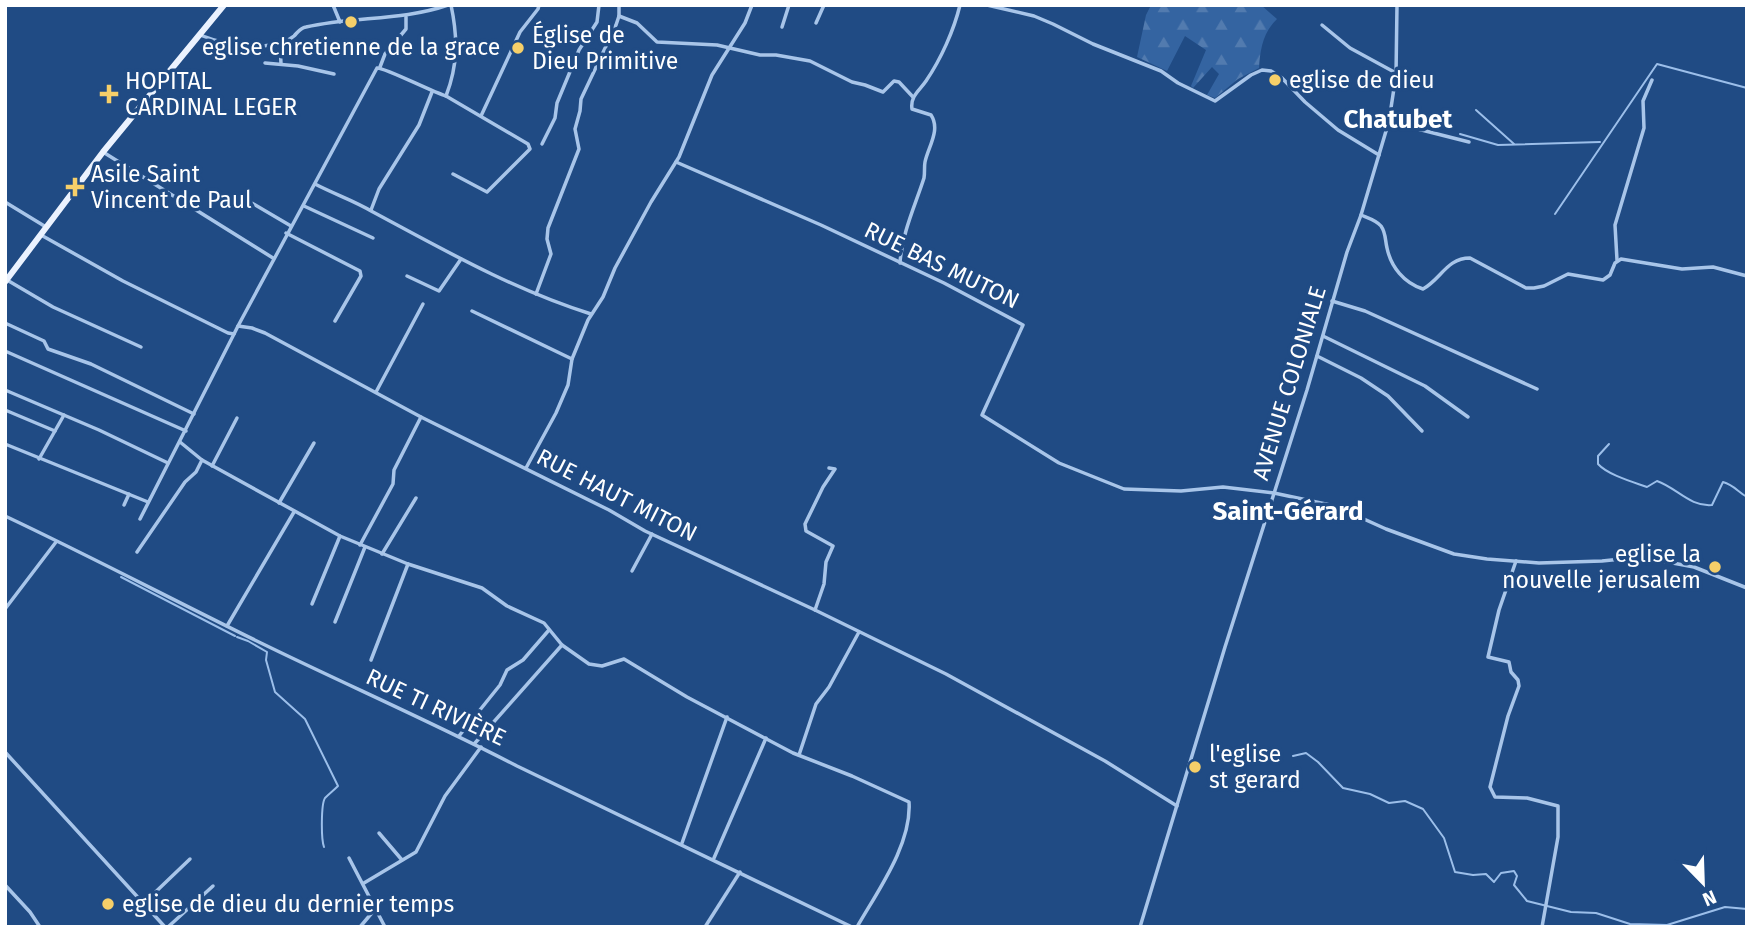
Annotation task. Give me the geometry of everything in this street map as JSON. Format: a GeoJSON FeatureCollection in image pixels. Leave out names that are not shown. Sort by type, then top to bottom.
{"type":"FeatureCollection","features":[{"type":"Feature","properties":{"kind":"main road"},"geometry":{"type":"LineString","coordinates":[[6,281],[103,152],[224,5]]}},
{"type":"Feature","properties":{"kind":"street"},"geometry":{"type":"LineString","coordinates":[[333,5],[340,22]]}},
{"type":"Feature","properties":{"kind":"street"},"geometry":{"type":"LineString","coordinates":[[427,5],[429,12]]}},
{"type":"Feature","properties":{"kind":"street"},"geometry":{"type":"LineString","coordinates":[[200,35],[238,45],[264,46],[280,43],[294,36],[302,27],[378,17],[406,17],[450,5],[456,25],[456,68],[446,96]]}},
{"type":"Feature","properties":{"kind":"street"},"geometry":{"type":"LineString","coordinates":[[481,116],[520,32],[539,5]]}},
{"type":"Feature","properties":{"kind":"street"},"geometry":{"type":"LineString","coordinates":[[542,144],[555,118],[557,103],[579,50],[597,22],[599,5]]}},
{"type":"Feature","properties":{"kind":"street"},"geometry":{"type":"LineString","coordinates":[[536,294],[551,254],[547,240],[548,228],[579,149],[575,129],[581,99],[619,16],[619,5]]}},
{"type":"Feature","properties":{"kind":"street"},"geometry":{"type":"LineString","coordinates":[[526,468],[568,385],[572,359],[592,314],[627,246],[676,162],[712,75],[745,23],[752,5]]}},
{"type":"Feature","properties":{"kind":"street"},"geometry":{"type":"LineString","coordinates":[[782,27],[789,5]]}},
{"type":"Feature","properties":{"kind":"street"},"geometry":{"type":"LineString","coordinates":[[816,23],[824,5]]}},
{"type":"Feature","properties":{"kind":"street"},"geometry":{"type":"LineString","coordinates":[[900,263],[901,247],[924,176],[924,164],[935,126],[931,115],[912,109],[913,97],[932,73],[960,5]]}},
{"type":"Feature","properties":{"kind":"street"},"geometry":{"type":"LineString","coordinates":[[987,5],[1053,23],[1094,44],[1161,71],[1178,83],[1216,101],[1251,75],[1262,70],[1271,71],[1338,130],[1380,155]]}},
{"type":"Feature","properties":{"kind":"street","name":"AVENUE COLONIALE"},"geometry":{"type":"LineString","coordinates":[[1140,927],[1332,301],[1380,155],[1389,121],[1396,73],[1397,5]]}},
{"type":"Feature","properties":{"kind":"street"},"geometry":{"type":"LineString","coordinates":[[619,16],[637,23],[657,42],[717,45],[810,61],[852,82],[883,92],[894,81],[899,82],[913,97]]}},
{"type":"Feature","properties":{"kind":"street"},"geometry":{"type":"LineString","coordinates":[[139,519],[286,233],[385,54],[407,29],[406,17]]}},
{"type":"Feature","properties":{"kind":"street"},"geometry":{"type":"LineString","coordinates":[[1322,25],[1350,48],[1396,73]]}},
{"type":"Feature","properties":{"kind":"street"},"geometry":{"type":"LineString","coordinates":[[280,43],[281,64]]}},
{"type":"Feature","properties":{"kind":"street"},"geometry":{"type":"LineString","coordinates":[[265,63],[334,74]]}},
{"type":"Feature","properties":{"kind":"street"},"geometry":{"type":"LineString","coordinates":[[380,67],[446,96],[528,144],[530,149],[487,192],[453,174]]}},
{"type":"Feature","properties":{"kind":"street"},"geometry":{"type":"LineString","coordinates":[[1361,215],[1376,220],[1382,227],[1387,250],[1401,276],[1413,286],[1423,289],[1431,285],[1450,263],[1463,258],[1469,258],[1526,288],[1544,286],[1568,274],[1603,280],[1610,275],[1617,260],[1615,249],[1618,214],[1644,128],[1643,101],[1652,80]]}},
{"type":"Feature","properties":{"kind":"street"},"geometry":{"type":"LineString","coordinates":[[371,210],[379,190],[419,125],[432,92]]}},
{"type":"Feature","properties":{"kind":"street"},"geometry":{"type":"LineString","coordinates":[[1389,121],[1469,142]]}},
{"type":"Feature","properties":{"kind":"street"},"geometry":{"type":"LineString","coordinates":[[103,152],[273,258]]}},
{"type":"Feature","properties":{"kind":"street","name":"RUE BAS MUTON"},"geometry":{"type":"LineString","coordinates":[[676,162],[785,208],[1023,325],[982,415],[1059,463],[1124,489],[1181,491],[1223,487],[1274,493],[1335,506],[1398,534],[1454,554],[1516,561],[1602,561],[1641,557],[1694,567],[1747,588]]}},
{"type":"Feature","properties":{"kind":"street"},"geometry":{"type":"LineString","coordinates":[[315,184],[371,210],[461,259],[536,294],[592,314]]}},
{"type":"Feature","properties":{"kind":"street"},"geometry":{"type":"LineString","coordinates":[[227,202],[231,197],[240,196],[291,226]]}},
{"type":"Feature","properties":{"kind":"street"},"geometry":{"type":"LineString","coordinates":[[5,202],[47,227]]}},
{"type":"Feature","properties":{"kind":"street"},"geometry":{"type":"LineString","coordinates":[[303,206],[373,238]]}},
{"type":"Feature","properties":{"kind":"street"},"geometry":{"type":"LineString","coordinates":[[286,233],[360,271],[361,276],[335,321]]}},
{"type":"Feature","properties":{"kind":"street"},"geometry":{"type":"LineString","coordinates":[[41,234],[123,281],[206,323],[234,334]]}},
{"type":"Feature","properties":{"kind":"street"},"geometry":{"type":"LineString","coordinates":[[407,276],[439,291],[461,259]]}},
{"type":"Feature","properties":{"kind":"street"},"geometry":{"type":"LineString","coordinates":[[1617,260],[1635,260],[1682,270],[1713,267],[1747,276]]}},
{"type":"Feature","properties":{"kind":"street"},"geometry":{"type":"LineString","coordinates":[[6,281],[53,307],[141,347]]}},
{"type":"Feature","properties":{"kind":"street"},"geometry":{"type":"LineString","coordinates":[[1332,301],[1365,311],[1537,389]]}},
{"type":"Feature","properties":{"kind":"street"},"geometry":{"type":"LineString","coordinates":[[376,392],[424,304]]}},
{"type":"Feature","properties":{"kind":"street"},"geometry":{"type":"LineString","coordinates":[[472,311],[572,359]]}},
{"type":"Feature","properties":{"kind":"street"},"geometry":{"type":"LineString","coordinates":[[5,323],[44,341],[48,349],[91,364],[194,414]]}},
{"type":"Feature","properties":{"kind":"street","name":"RUE HAUT MITON"},"geometry":{"type":"LineString","coordinates":[[238,326],[265,333],[421,417],[652,534],[946,674],[1105,761],[1177,806]]}},
{"type":"Feature","properties":{"kind":"street"},"geometry":{"type":"LineString","coordinates":[[1323,336],[1425,386],[1468,417]]}},
{"type":"Feature","properties":{"kind":"street"},"geometry":{"type":"LineString","coordinates":[[5,351],[186,430]]}},
{"type":"Feature","properties":{"kind":"street"},"geometry":{"type":"LineString","coordinates":[[1317,356],[1388,396],[1422,431]]}},
{"type":"Feature","properties":{"kind":"street"},"geometry":{"type":"LineString","coordinates":[[5,390],[168,463]]}},
{"type":"Feature","properties":{"kind":"street"},"geometry":{"type":"LineString","coordinates":[[5,410],[55,431]]}},
{"type":"Feature","properties":{"kind":"street"},"geometry":{"type":"LineString","coordinates":[[39,459],[64,415]]}},
{"type":"Feature","properties":{"kind":"street"},"geometry":{"type":"LineString","coordinates":[[335,622],[363,546],[393,484],[394,470],[421,417]]}},
{"type":"Feature","properties":{"kind":"street"},"geometry":{"type":"LineString","coordinates":[[212,466],[237,418]]}},
{"type":"Feature","properties":{"kind":"street"},"geometry":{"type":"LineString","coordinates":[[180,442],[212,466],[340,536],[408,564],[482,588],[506,606],[544,624],[562,645],[593,665],[607,665],[624,659],[687,697],[799,755],[852,776],[909,804],[906,831],[889,872],[855,927]]}},
{"type":"Feature","properties":{"kind":"street"},"geometry":{"type":"LineString","coordinates":[[279,503],[314,443]]}},
{"type":"Feature","properties":{"kind":"street"},"geometry":{"type":"LineString","coordinates":[[5,444],[148,502]]}},
{"type":"Feature","properties":{"kind":"street"},"geometry":{"type":"LineString","coordinates":[[137,552],[202,460]]}},
{"type":"Feature","properties":{"kind":"street"},"geometry":{"type":"LineString","coordinates":[[815,610],[824,584],[826,562],[834,546],[806,531],[805,524],[835,469],[828,468]]}},
{"type":"Feature","properties":{"kind":"street"},"geometry":{"type":"LineString","coordinates":[[124,505],[129,494]]}},
{"type":"Feature","properties":{"kind":"street"},"geometry":{"type":"LineString","coordinates":[[382,554],[416,498]]}},
{"type":"Feature","properties":{"kind":"street"},"geometry":{"type":"LineString","coordinates":[[227,626],[294,512]]}},
{"type":"Feature","properties":{"kind":"street","name":"RUE TI RIVIÈRE"},"geometry":{"type":"LineString","coordinates":[[5,516],[227,626],[855,927]]}},
{"type":"Feature","properties":{"kind":"street"},"geometry":{"type":"LineString","coordinates":[[632,571],[652,534]]}},
{"type":"Feature","properties":{"kind":"street"},"geometry":{"type":"LineString","coordinates":[[312,604],[340,536]]}},
{"type":"Feature","properties":{"kind":"street"},"geometry":{"type":"LineString","coordinates":[[5,609],[56,542]]}},
{"type":"Feature","properties":{"kind":"street"},"geometry":{"type":"LineString","coordinates":[[1516,561],[1499,610],[1488,657],[1509,662],[1511,673],[1518,680],[1519,686],[1508,716],[1490,787],[1494,797],[1527,798],[1558,806],[1558,837],[1542,927]]}},
{"type":"Feature","properties":{"kind":"street"},"geometry":{"type":"LineString","coordinates":[[371,660],[408,564]]}},
{"type":"Feature","properties":{"kind":"street"},"geometry":{"type":"LineString","coordinates":[[458,736],[500,685],[507,670],[523,660],[549,630]]}},
{"type":"Feature","properties":{"kind":"street"},"geometry":{"type":"LineString","coordinates":[[799,755],[808,721],[816,704],[829,687],[859,632]]}},
{"type":"Feature","properties":{"kind":"street"},"geometry":{"type":"LineString","coordinates":[[474,743],[562,645]]}},
{"type":"Feature","properties":{"kind":"street"},"geometry":{"type":"LineString","coordinates":[[682,843],[727,717]]}},
{"type":"Feature","properties":{"kind":"street"},"geometry":{"type":"LineString","coordinates":[[713,859],[766,738]]}},
{"type":"Feature","properties":{"kind":"street"},"geometry":{"type":"LineString","coordinates":[[364,883],[419,849],[445,796],[481,747]]}},
{"type":"Feature","properties":{"kind":"street"},"geometry":{"type":"LineString","coordinates":[[5,752],[166,927],[213,886]]}},
{"type":"Feature","properties":{"kind":"street"},"geometry":{"type":"LineString","coordinates":[[379,833],[402,860]]}},
{"type":"Feature","properties":{"kind":"street"},"geometry":{"type":"LineString","coordinates":[[349,858],[385,927]]}},
{"type":"Feature","properties":{"kind":"street"},"geometry":{"type":"LineString","coordinates":[[144,904],[190,859]]}},
{"type":"Feature","properties":{"kind":"street"},"geometry":{"type":"LineString","coordinates":[[705,927],[740,872]]}},
{"type":"Feature","properties":{"kind":"street"},"geometry":{"type":"LineString","coordinates":[[5,885],[40,927]]}},
{"type":"Feature","properties":{"kind":"street"},"geometry":{"type":"LineString","coordinates":[[360,927],[376,908]]}},
{"type":"Feature","properties":{"kind":"green space"},"geometry":{"type":"Polygon","coordinates":[[[1151,5],[1261,5],[1277,19],[1263,42],[1259,68],[1238,79],[1215,98],[1207,95],[1219,74],[1212,67],[1193,88],[1191,86],[1206,50],[1185,36],[1167,71],[1137,57],[1146,15],[1151,5]]]}},
{"type":"Feature","properties":{"kind":"waterway"},"geometry":{"type":"LineString","coordinates":[[1555,214],[1657,64],[1747,88]]}},
{"type":"Feature","properties":{"kind":"waterway"},"geometry":{"type":"LineString","coordinates":[[1476,110],[1514,144]]}},
{"type":"Feature","properties":{"kind":"waterway"},"geometry":{"type":"LineString","coordinates":[[1460,134],[1498,145],[1600,142]]}},
{"type":"Feature","properties":{"kind":"waterway"},"geometry":{"type":"LineString","coordinates":[[1609,444],[1598,456],[1598,464],[1621,478],[1647,487],[1657,481],[1704,505],[1712,505],[1723,482],[1747,497]]}},
{"type":"Feature","properties":{"kind":"waterway"},"geometry":{"type":"LineString","coordinates":[[121,577],[235,636]]}},
{"type":"Feature","properties":{"kind":"waterway"},"geometry":{"type":"LineString","coordinates":[[237,637],[267,652],[266,660],[275,692],[305,719],[338,786],[324,802],[324,847]]}},
{"type":"Feature","properties":{"kind":"waterway"},"geometry":{"type":"LineString","coordinates":[[1293,756],[1306,753],[1343,788],[1370,794],[1389,803],[1405,801],[1423,809],[1444,838],[1455,872],[1486,874],[1494,882],[1501,873],[1514,871],[1517,876],[1514,885],[1527,901],[1571,912],[1596,913],[1630,924],[1667,925],[1725,907],[1747,909]]}},
{"type":"Feature","properties":{"kind":"place","name":"eglise chretienne de la grace"},"geometry":{"type":"Point","coordinates":[351,22]}},
{"type":"Feature","properties":{"kind":"place","name":"Église de Dieu Primitive"},"geometry":{"type":"Point","coordinates":[518,48]}},
{"type":"Feature","properties":{"kind":"place","name":"eglise de dieu"},"geometry":{"type":"Point","coordinates":[1275,80]}},
{"type":"Feature","properties":{"kind":"place","name":"HOPITAL CARDINAL LEGER"},"geometry":{"type":"Point","coordinates":[109,94]}},
{"type":"Feature","properties":{"kind":"place","name":"Asile Saint Vincent de Paul"},"geometry":{"type":"Point","coordinates":[75,187]}},
{"type":"Feature","properties":{"kind":"place","name":"eglise la nouvelle jerusalem"},"geometry":{"type":"Point","coordinates":[1715,567]}},
{"type":"Feature","properties":{"kind":"place","name":"l'eglise st gerard"},"geometry":{"type":"Point","coordinates":[1195,767]}},
{"type":"Feature","properties":{"kind":"place","name":"eglise de dieu du dernier temps"},"geometry":{"type":"Point","coordinates":[108,904]}},
{"type":"Feature","properties":{"kind":"district","name":"Chatubet"},"geometry":{"type":"Point","coordinates":[1398,119]}},
{"type":"Feature","properties":{"kind":"district","name":"Saint-Gérard"},"geometry":{"type":"Point","coordinates":[1288,511]}}]}
